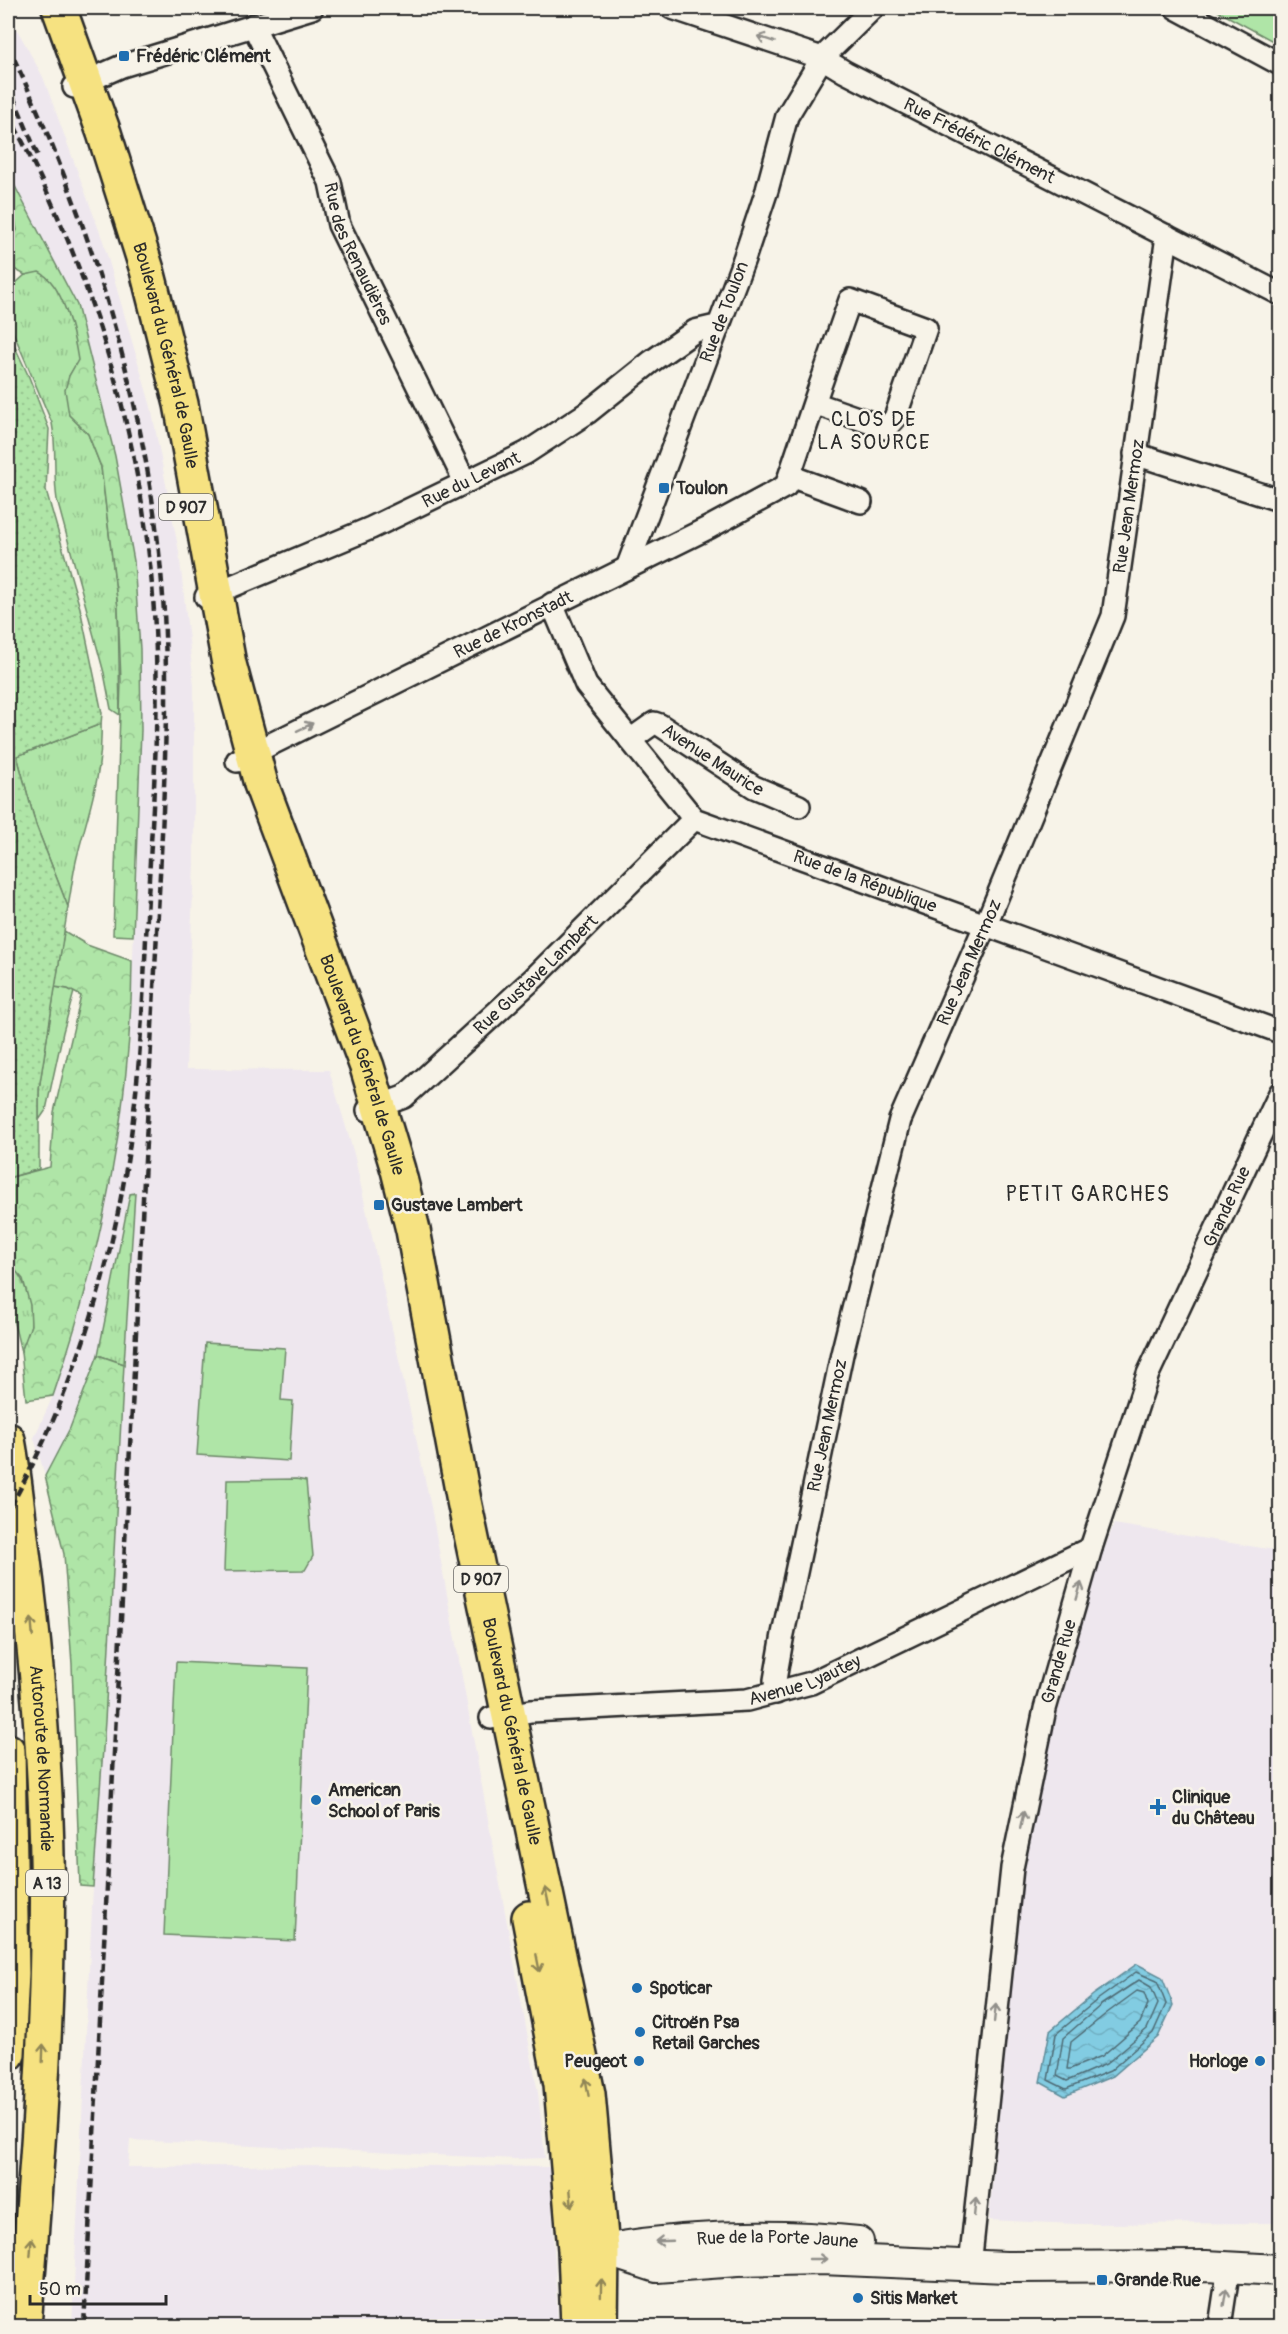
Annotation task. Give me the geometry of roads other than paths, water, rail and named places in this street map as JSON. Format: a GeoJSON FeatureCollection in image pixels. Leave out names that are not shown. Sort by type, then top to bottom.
{"type":"FeatureCollection","features":[{"type":"Feature","properties":{"kind":"main road","name":"Boulevard du Général de Gaulle"},"geometry":{"type":"LineString","coordinates":[[45,8],[80,85]]}},
{"type":"Feature","properties":{"kind":"main road","name":"Boulevard du Général de Gaulle"},"geometry":{"type":"LineString","coordinates":[[59,8],[129,255],[162,382],[209,596],[229,664],[245,757],[261,784],[367,1067],[372,1109],[413,1230],[460,1478],[500,1716],[585,2074],[579,2133],[588,2250]]}},
{"type":"Feature","properties":{"kind":"main road","name":"Autoroute de Normandie"},"geometry":{"type":"LineString","coordinates":[[8,1440],[30,1606],[44,1768],[47,1873],[47,1946],[41,2114],[24,2326]]}},
{"type":"Feature","properties":{"kind":"main road","name":"Autoroute de Normandie"},"geometry":{"type":"LineString","coordinates":[[8,1751],[12,1973],[8,2054]]}},
{"type":"Feature","properties":{"kind":"main road","name":"Boulevard du Général de Gaulle"},"geometry":{"type":"LineString","coordinates":[[579,2133],[596,2179],[588,2250]]}},
{"type":"Feature","properties":{"kind":"main road","name":"Rue de la Porte Jaune"},"geometry":{"type":"LineString","coordinates":[[588,2250],[655,2241],[808,2237],[866,2243],[910,2251],[960,2265],[1229,2267],[1281,2270]]}},
{"type":"Feature","properties":{"kind":"main road","name":"D 907"},"geometry":{"type":"LineString","coordinates":[[578,2326],[588,2250]]}},
{"type":"Feature","properties":{"kind":"main road","name":"D 907"},"geometry":{"type":"LineString","coordinates":[[588,2250],[601,2326]]}},
{"type":"Feature","properties":{"kind":"street"},"geometry":{"type":"LineString","coordinates":[[80,85],[122,66],[312,8]]}},
{"type":"Feature","properties":{"kind":"street","name":"Rue Frédéric Clément"},"geometry":{"type":"LineString","coordinates":[[672,8],[822,58],[845,72],[1281,294]]}},
{"type":"Feature","properties":{"kind":"street","name":"Rue de Toulon"},"geometry":{"type":"LineString","coordinates":[[627,568],[744,259],[787,116],[822,58],[873,8]]}},
{"type":"Feature","properties":{"kind":"street"},"geometry":{"type":"LineString","coordinates":[[1176,8],[1281,64]]}},
{"type":"Feature","properties":{"kind":"street","name":"Rue des Renaudières"},"geometry":{"type":"LineString","coordinates":[[253,26],[330,182],[339,225],[465,482]]}},
{"type":"Feature","properties":{"kind":"street","name":"Rue Jean Mermoz"},"geometry":{"type":"LineString","coordinates":[[776,1693],[775,1680],[783,1634],[842,1354],[900,1120],[986,923],[1113,615],[1167,236]]}},
{"type":"Feature","properties":{"kind":"street"},"geometry":{"type":"LineString","coordinates":[[814,403],[886,428],[895,418],[926,328],[850,300],[814,403],[788,481],[861,502]]}},
{"type":"Feature","properties":{"kind":"street","name":"Rue du Levant"},"geometry":{"type":"LineString","coordinates":[[209,596],[371,528],[526,453],[587,413],[652,361],[695,331],[712,327],[717,330]]}},
{"type":"Feature","properties":{"kind":"street"},"geometry":{"type":"LineString","coordinates":[[1135,454],[1279,500]]}},
{"type":"Feature","properties":{"kind":"street","name":"Rue de Kronstadt"},"geometry":{"type":"LineString","coordinates":[[245,757],[710,527],[788,481]]}},
{"type":"Feature","properties":{"kind":"street"},"geometry":{"type":"LineString","coordinates":[[552,604],[586,685],[694,819]]}},
{"type":"Feature","properties":{"kind":"street","name":"Avenue Maurice"},"geometry":{"type":"LineString","coordinates":[[630,740],[654,723],[660,725],[754,786],[800,806]]}},
{"type":"Feature","properties":{"kind":"street","name":"Rue de la République"},"geometry":{"type":"LineString","coordinates":[[694,819],[986,923],[1281,1032]]}},
{"type":"Feature","properties":{"kind":"street","name":"Rue Gustave Lambert"},"geometry":{"type":"LineString","coordinates":[[372,1109],[404,1097],[517,994],[694,819]]}},
{"type":"Feature","properties":{"kind":"street","name":"Grande Rue"},"geometry":{"type":"LineString","coordinates":[[960,2265],[1012,1868],[1045,1709],[1091,1548],[1148,1374],[1281,1093]]}},
{"type":"Feature","properties":{"kind":"street","name":"Avenue Lyautey"},"geometry":{"type":"LineString","coordinates":[[500,1716],[531,1711],[747,1700],[776,1693],[811,1683],[1091,1548]]}},
{"type":"Feature","properties":{"kind":"street"},"geometry":{"type":"LineString","coordinates":[[1220,2326],[1229,2267]]}},
{"type":"Feature","properties":{"kind":"water"},"geometry":{"type":"Polygon","coordinates":[[[1137,1964],[1162,1977],[1173,2005],[1158,2037],[1113,2076],[1065,2096],[1040,2082],[1050,2031],[1093,1995],[1137,1964]]]}},
{"type":"Feature","properties":{"kind":"railway"},"geometry":{"type":"LineString","coordinates":[[8,46],[65,177],[111,314],[130,385],[145,455],[156,526],[165,629],[166,726],[161,855],[84,2326]]}},
{"type":"Feature","properties":{"kind":"railway"},"geometry":{"type":"LineString","coordinates":[[8,84],[38,156]]}},
{"type":"Feature","properties":{"kind":"railway"},"geometry":{"type":"LineString","coordinates":[[8,114],[38,172],[88,293],[125,418],[148,547],[154,612],[157,688],[142,1018],[136,1094],[126,1170],[104,1272],[90,1322],[54,1419],[8,1511]]}},
{"type":"Feature","properties":{"kind":"place","name":"Frédéric Clément"},"geometry":{"type":"Point","coordinates":[124,56]}},
{"type":"Feature","properties":{"kind":"place","name":"Toulon"},"geometry":{"type":"Point","coordinates":[664,488]}},
{"type":"Feature","properties":{"kind":"place","name":"Gustave Lambert"},"geometry":{"type":"Point","coordinates":[379,1205]}},
{"type":"Feature","properties":{"kind":"place","name":"American School of Paris"},"geometry":{"type":"Point","coordinates":[316,1800]}},
{"type":"Feature","properties":{"kind":"place","name":"Clinique du Château"},"geometry":{"type":"Point","coordinates":[1158,1807]}},
{"type":"Feature","properties":{"kind":"place","name":"Spoticar"},"geometry":{"type":"Point","coordinates":[637,1988]}},
{"type":"Feature","properties":{"kind":"place","name":"Citroën Psa Retail Garches"},"geometry":{"type":"Point","coordinates":[640,2032]}},
{"type":"Feature","properties":{"kind":"place","name":"Peugeot"},"geometry":{"type":"Point","coordinates":[639,2061]}},
{"type":"Feature","properties":{"kind":"place","name":"Horloge"},"geometry":{"type":"Point","coordinates":[1260,2061]}},
{"type":"Feature","properties":{"kind":"place","name":"Grande Rue"},"geometry":{"type":"Point","coordinates":[1102,2280]}},
{"type":"Feature","properties":{"kind":"place","name":"Sitis Market"},"geometry":{"type":"Point","coordinates":[858,2298]}},
{"type":"Feature","properties":{"kind":"district","name":"CLOS DE LA SOURCE"},"geometry":{"type":"Point","coordinates":[874,430]}},
{"type":"Feature","properties":{"kind":"district","name":"PETIT GARCHES"},"geometry":{"type":"Point","coordinates":[1088,1194]}}]}
